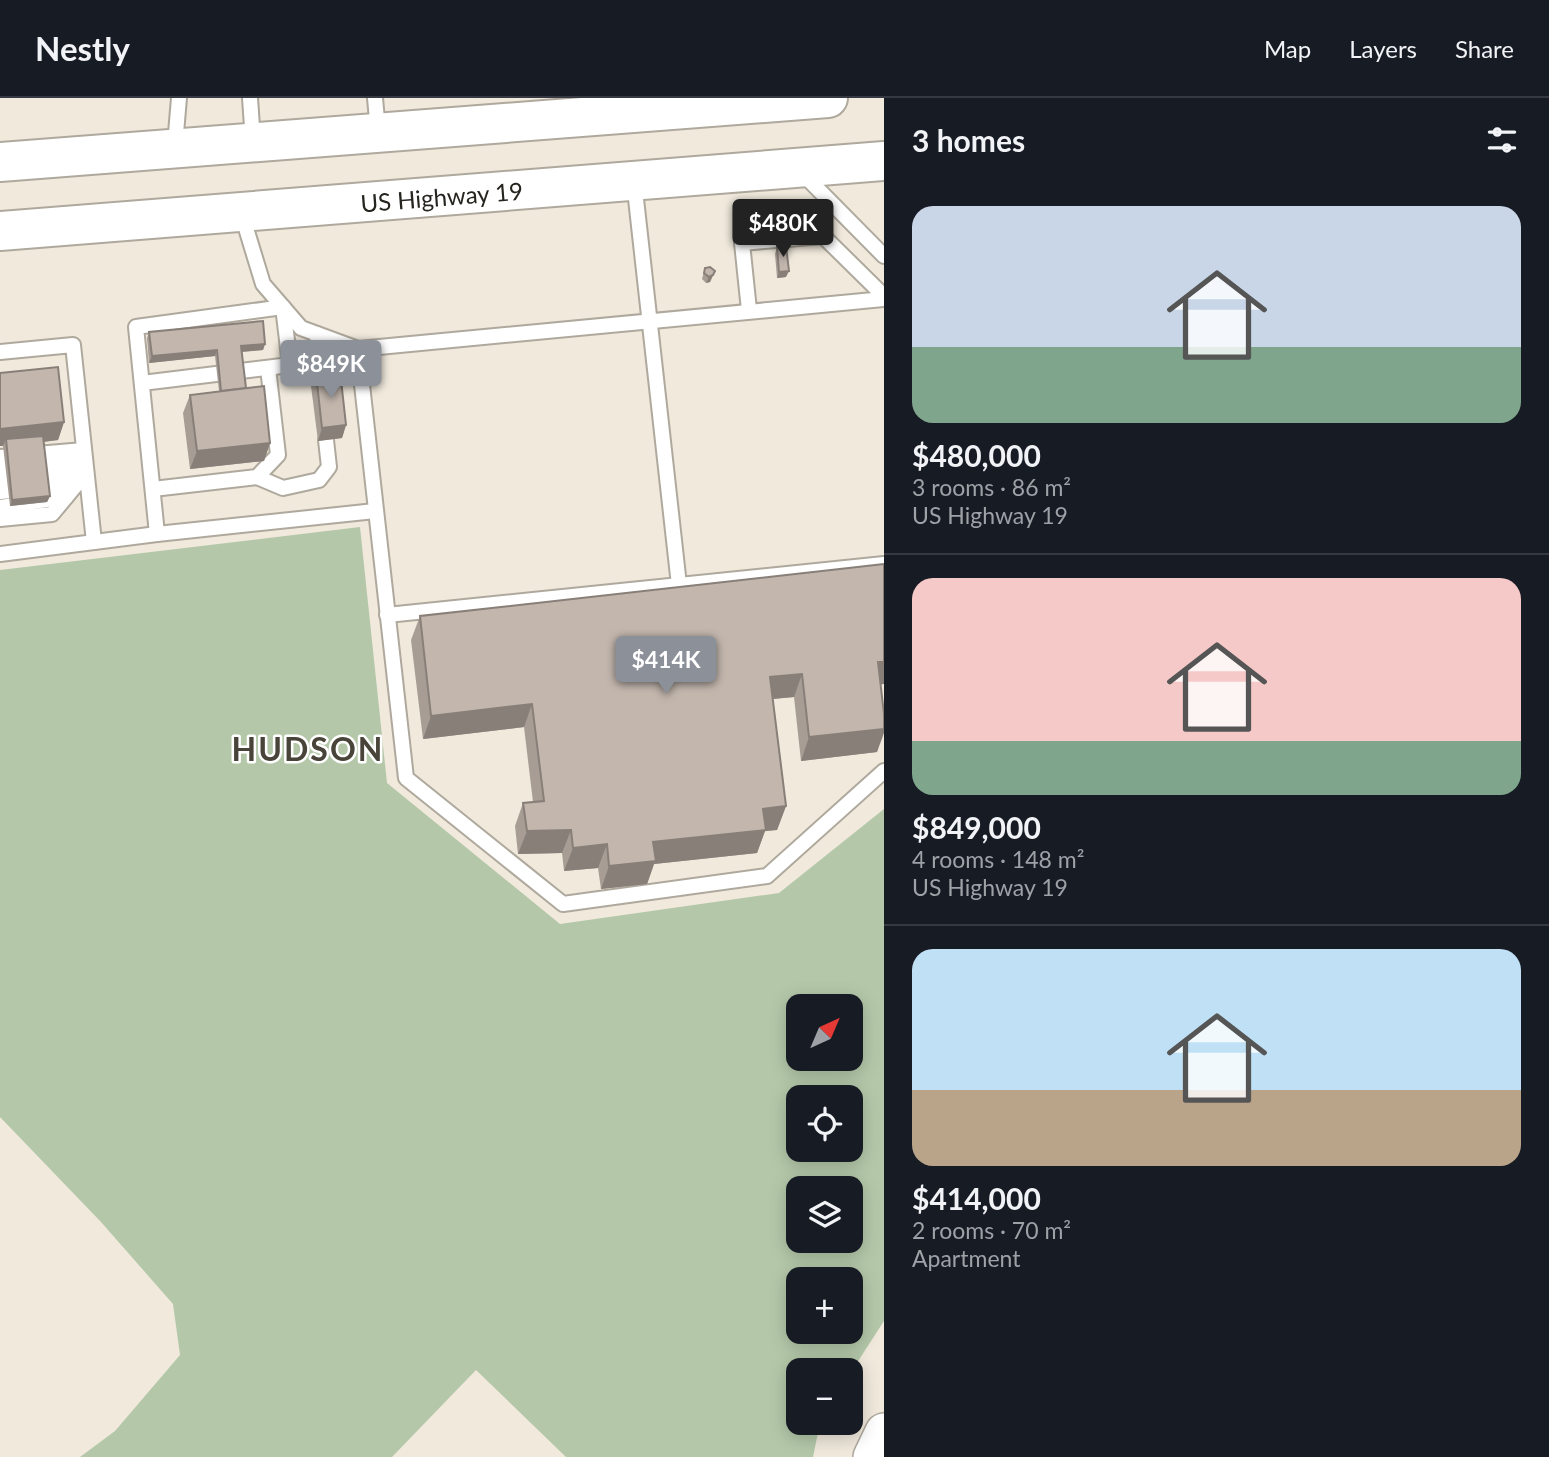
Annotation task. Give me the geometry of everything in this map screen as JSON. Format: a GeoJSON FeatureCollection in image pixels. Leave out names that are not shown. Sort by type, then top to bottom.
{"type":"FeatureCollection","features":[{"type":"Feature","properties":{"kind":"highway"},"geometry":{"type":"LineString","coordinates":[[0,162],[253,142],[377,115],[828,98]]}},
{"type":"Feature","properties":{"kind":"highway","name":"US Highway 19"},"geometry":{"type":"LineString","coordinates":[[0,231],[884,161]]}},
{"type":"Feature","properties":{"kind":"street"},"geometry":{"type":"LineString","coordinates":[[872,1457],[884,1432]]}},
{"type":"Feature","properties":{"kind":"lane"},"geometry":{"type":"LineString","coordinates":[[174,148],[180,98]]}},
{"type":"Feature","properties":{"kind":"lane"},"geometry":{"type":"LineString","coordinates":[[250,98],[253,142]]}},
{"type":"Feature","properties":{"kind":"lane"},"geometry":{"type":"LineString","coordinates":[[797,167],[884,256]]}},
{"type":"Feature","properties":{"kind":"lane"},"geometry":{"type":"LineString","coordinates":[[634,180],[679,585]]}},
{"type":"Feature","properties":{"kind":"lane"},"geometry":{"type":"LineString","coordinates":[[242,212],[263,284],[300,328],[358,349],[884,297]]}},
{"type":"Feature","properties":{"kind":"lane"},"geometry":{"type":"LineString","coordinates":[[749,310],[742,243],[823,236],[884,297]]}},
{"type":"Feature","properties":{"kind":"lane"},"geometry":{"type":"LineString","coordinates":[[142,383],[290,365],[283,307]]}},
{"type":"Feature","properties":{"kind":"lane"},"geometry":{"type":"LineString","coordinates":[[157,534],[136,327],[283,307]]}},
{"type":"Feature","properties":{"kind":"lane"},"geometry":{"type":"LineString","coordinates":[[317,334],[322,385]]}},
{"type":"Feature","properties":{"kind":"lane"},"geometry":{"type":"LineString","coordinates":[[0,352],[73,345],[83,466],[94,542]]}},
{"type":"Feature","properties":{"kind":"lane"},"geometry":{"type":"LineString","coordinates":[[358,349],[406,778],[563,904],[767,876],[884,771]]}},
{"type":"Feature","properties":{"kind":"lane"},"geometry":{"type":"LineString","coordinates":[[257,477],[278,455],[268,368]]}},
{"type":"Feature","properties":{"kind":"lane"},"geometry":{"type":"LineString","coordinates":[[153,489],[257,477],[283,488],[319,480],[329,467],[326,440]]}},
{"type":"Feature","properties":{"kind":"lane"},"geometry":{"type":"LineString","coordinates":[[0,457],[83,466]]}},
{"type":"Feature","properties":{"kind":"lane"},"geometry":{"type":"LineString","coordinates":[[0,468],[83,466]]}},
{"type":"Feature","properties":{"kind":"lane"},"geometry":{"type":"LineString","coordinates":[[0,481],[83,466]]}},
{"type":"Feature","properties":{"kind":"lane"},"geometry":{"type":"LineString","coordinates":[[0,492],[83,466]]}},
{"type":"Feature","properties":{"kind":"lane"},"geometry":{"type":"LineString","coordinates":[[0,519],[52,514],[66,497],[83,466]]}},
{"type":"Feature","properties":{"kind":"lane"},"geometry":{"type":"LineString","coordinates":[[0,507],[66,497]]}},
{"type":"Feature","properties":{"kind":"lane"},"geometry":{"type":"LineString","coordinates":[[0,554],[375,511]]}},
{"type":"Feature","properties":{"kind":"lane"},"geometry":{"type":"LineString","coordinates":[[387,615],[884,564]]}},
{"type":"Feature","properties":{"kind":"green space"},"geometry":{"type":"Polygon","coordinates":[[[360,527],[387,783],[560,924],[779,893],[884,809],[884,1321],[860,1358],[786,1358],[786,1435],[818,1435],[813,1457],[566,1457],[476,1370],[392,1457],[80,1457],[115,1431],[180,1355],[173,1304],[101,1222],[0,1117],[0,570],[360,527]]]}},
{"type":"Feature","properties":{"kind":"building"},"geometry":{"type":"Polygon","coordinates":[[[786,246],[789,271],[779,272],[777,247],[786,246]]]}},
{"type":"Feature","properties":{"kind":"building"},"geometry":{"type":"Polygon","coordinates":[[[710,267],[715,271],[709,277],[704,273],[705,268],[710,267]]]}},
{"type":"Feature","properties":{"kind":"building"},"geometry":{"type":"Polygon","coordinates":[[[263,321],[265,344],[241,346],[246,388],[221,391],[217,350],[152,356],[149,332],[263,321]]]}},
{"type":"Feature","properties":{"kind":"building"},"geometry":{"type":"Polygon","coordinates":[[[58,367],[64,422],[0,429],[0,373],[58,367]]]}},
{"type":"Feature","properties":{"kind":"building"},"geometry":{"type":"Polygon","coordinates":[[[340,371],[346,425],[322,428],[316,374],[340,371]]]}},
{"type":"Feature","properties":{"kind":"building"},"geometry":{"type":"Polygon","coordinates":[[[264,386],[270,443],[197,451],[190,395],[264,386]]]}},
{"type":"Feature","properties":{"kind":"building"},"geometry":{"type":"Polygon","coordinates":[[[43,436],[50,496],[12,500],[6,439],[43,436]]]}},
{"type":"Feature","properties":{"kind":"building"},"geometry":{"type":"Polygon","coordinates":[[[884,564],[884,662],[878,662],[884,729],[809,737],[802,674],[770,677],[786,806],[763,809],[766,830],[653,842],[656,861],[609,866],[607,844],[573,848],[571,830],[527,831],[523,803],[544,801],[532,704],[431,716],[420,616],[884,564]]]}},
{"type":"Feature","properties":{"kind":"district","name":"HUDSON"},"geometry":{"type":"Point","coordinates":[308,748]}}]}
